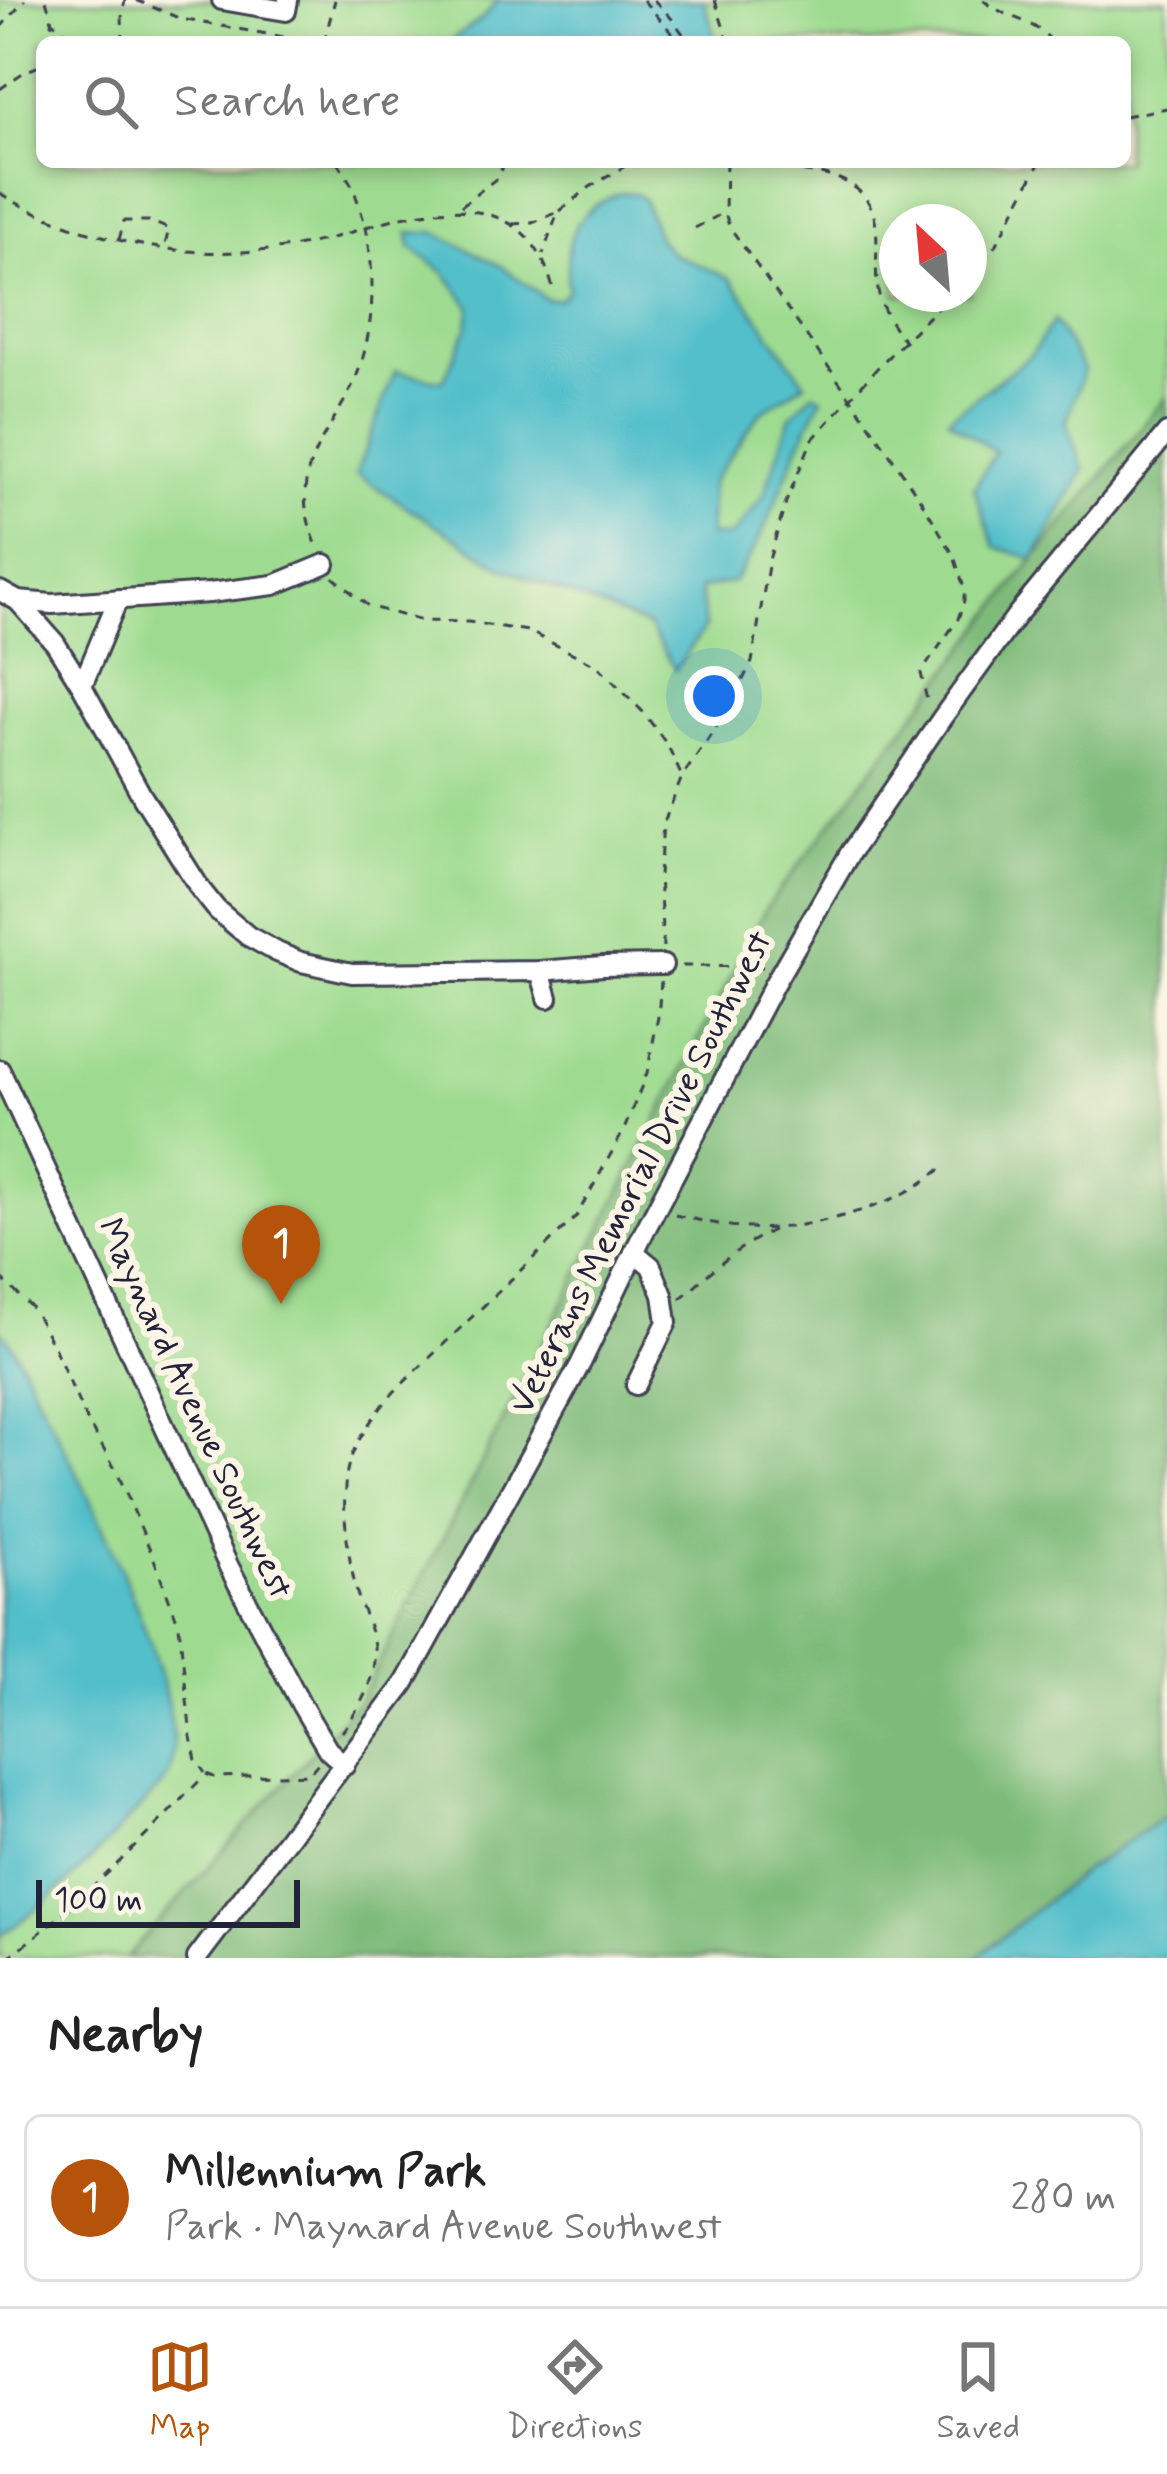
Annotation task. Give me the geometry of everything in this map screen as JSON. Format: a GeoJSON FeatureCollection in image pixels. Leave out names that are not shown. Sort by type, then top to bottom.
{"type":"FeatureCollection","features":[{"type":"Feature","properties":{"kind":"street"},"geometry":{"type":"LineString","coordinates":[[222,0],[286,11],[288,0]]}},
{"type":"Feature","properties":{"kind":"street","name":"Veterans Memorial Drive Southwest"},"geometry":{"type":"LineString","coordinates":[[196,1958],[404,1683],[581,1363],[781,971],[850,854],[1016,616],[1167,434]]}},
{"type":"Feature","properties":{"kind":"street"},"geometry":{"type":"LineString","coordinates":[[18,602],[52,604],[274,585],[325,564]]}},
{"type":"Feature","properties":{"kind":"street"},"geometry":{"type":"LineString","coordinates":[[0,591],[18,602],[66,657],[142,796],[201,890],[248,936],[301,962],[352,973],[663,965]]}},
{"type":"Feature","properties":{"kind":"street"},"geometry":{"type":"LineString","coordinates":[[82,686],[118,599]]}},
{"type":"Feature","properties":{"kind":"street"},"geometry":{"type":"LineString","coordinates":[[540,971],[548,998]]}},
{"type":"Feature","properties":{"kind":"street","name":"Maynard Avenue Southwest"},"geometry":{"type":"LineString","coordinates":[[0,1070],[229,1568],[302,1706],[328,1750],[345,1765]]}},
{"type":"Feature","properties":{"kind":"street"},"geometry":{"type":"LineString","coordinates":[[634,1252],[650,1266],[663,1294],[668,1322],[636,1385]]}},
{"type":"Feature","properties":{"kind":"path"},"geometry":{"type":"LineString","coordinates":[[0,28],[25,0]]}},
{"type":"Feature","properties":{"kind":"path"},"geometry":{"type":"LineString","coordinates":[[46,0],[52,21],[48,36]]}},
{"type":"Feature","properties":{"kind":"path"},"geometry":{"type":"LineString","coordinates":[[123,36],[125,0]]}},
{"type":"Feature","properties":{"kind":"path"},"geometry":{"type":"LineString","coordinates":[[136,0],[181,19],[279,36]]}},
{"type":"Feature","properties":{"kind":"path"},"geometry":{"type":"LineString","coordinates":[[326,36],[335,0]]}},
{"type":"Feature","properties":{"kind":"path"},"geometry":{"type":"LineString","coordinates":[[643,0],[675,36]]}},
{"type":"Feature","properties":{"kind":"path"},"geometry":{"type":"LineString","coordinates":[[654,0],[684,36]]}},
{"type":"Feature","properties":{"kind":"path"},"geometry":{"type":"LineString","coordinates":[[715,0],[726,36]]}},
{"type":"Feature","properties":{"kind":"path"},"geometry":{"type":"LineString","coordinates":[[983,0],[1048,36]]}},
{"type":"Feature","properties":{"kind":"path"},"geometry":{"type":"LineString","coordinates":[[52,21],[71,36]]}},
{"type":"Feature","properties":{"kind":"path"},"geometry":{"type":"LineString","coordinates":[[0,89],[36,68]]}},
{"type":"Feature","properties":{"kind":"path"},"geometry":{"type":"LineString","coordinates":[[1131,114],[1167,108]]}},
{"type":"Feature","properties":{"kind":"path"},"geometry":{"type":"LineString","coordinates":[[342,168],[366,226],[373,305],[363,359],[307,471],[304,497],[311,533],[325,564],[333,578],[368,606],[422,621],[528,631],[598,666],[644,713],[668,746],[682,777]]}},
{"type":"Feature","properties":{"kind":"path"},"geometry":{"type":"LineString","coordinates":[[459,208],[497,178],[502,168]]}},
{"type":"Feature","properties":{"kind":"path"},"geometry":{"type":"LineString","coordinates":[[509,224],[532,223],[558,212],[622,168]]}},
{"type":"Feature","properties":{"kind":"path"},"geometry":{"type":"LineString","coordinates":[[726,168],[725,212],[733,231],[924,505],[960,574],[964,601],[958,619],[921,673],[929,710],[938,724]]}},
{"type":"Feature","properties":{"kind":"path"},"geometry":{"type":"LineString","coordinates":[[785,168],[835,176],[866,199],[877,227],[877,286],[883,310],[906,342]]}},
{"type":"Feature","properties":{"kind":"path"},"geometry":{"type":"LineString","coordinates":[[987,255],[1037,168]]}},
{"type":"Feature","properties":{"kind":"path"},"geometry":{"type":"LineString","coordinates":[[0,193],[78,230],[164,250],[262,251],[328,240],[406,214],[459,208],[487,213],[509,224],[542,256],[553,289]]}},
{"type":"Feature","properties":{"kind":"path"},"geometry":{"type":"LineString","coordinates":[[542,256],[558,212]]}},
{"type":"Feature","properties":{"kind":"path"},"geometry":{"type":"LineString","coordinates":[[695,228],[725,212]]}},
{"type":"Feature","properties":{"kind":"path"},"geometry":{"type":"LineString","coordinates":[[119,242],[124,221],[149,221],[169,230],[164,250]]}},
{"type":"Feature","properties":{"kind":"path"},"geometry":{"type":"LineString","coordinates":[[0,1277],[33,1309],[118,1474],[145,1538],[179,1625],[196,1760],[214,1777],[309,1774],[356,1714],[371,1680],[374,1646],[356,1588],[346,1527],[348,1466],[375,1414],[394,1391],[576,1217],[623,1132],[647,1073],[658,1017],[663,965],[659,851],[671,799],[752,662],[769,560],[785,502],[812,440],[934,312]]}},
{"type":"Feature","properties":{"kind":"path"},"geometry":{"type":"LineString","coordinates":[[663,965],[753,965],[781,971]]}},
{"type":"Feature","properties":{"kind":"path"},"geometry":{"type":"LineString","coordinates":[[666,1312],[746,1243],[775,1229],[833,1218],[910,1191],[943,1167]]}},
{"type":"Feature","properties":{"kind":"path"},"geometry":{"type":"LineString","coordinates":[[656,1210],[714,1223],[775,1229]]}},
{"type":"Feature","properties":{"kind":"path"},"geometry":{"type":"LineString","coordinates":[[7,1958],[114,1869],[206,1774]]}},
{"type":"Feature","properties":{"kind":"green space"},"geometry":{"type":"Polygon","coordinates":[[[0,0],[1167,0],[1167,397],[1034,559],[766,908],[360,1700],[126,1958],[0,1958],[0,0]]]}},
{"type":"Feature","properties":{"kind":"green space"},"geometry":{"type":"Polygon","coordinates":[[[1167,397],[1167,1815],[1085,1870],[976,1958],[126,1958],[360,1700],[766,908],[1034,559],[1167,397]]]}},
{"type":"Feature","properties":{"kind":"water"},"geometry":{"type":"Polygon","coordinates":[[[498,0],[704,0],[714,34],[458,36],[498,0]]]}},
{"type":"Feature","properties":{"kind":"water"},"geometry":{"type":"Polygon","coordinates":[[[621,193],[635,193],[644,200],[659,240],[672,253],[731,279],[805,383],[760,413],[712,482],[709,536],[732,536],[764,495],[791,416],[814,393],[822,398],[747,562],[733,582],[700,589],[705,627],[675,670],[648,626],[501,567],[356,474],[395,371],[443,381],[467,328],[471,307],[444,272],[411,248],[409,233],[434,232],[503,267],[546,299],[559,300],[568,291],[567,258],[574,230],[591,209],[621,193]]]}},
{"type":"Feature","properties":{"kind":"water"},"geometry":{"type":"Polygon","coordinates":[[[1054,321],[1084,370],[1066,423],[1084,470],[1034,559],[995,547],[974,488],[995,452],[948,419],[1030,356],[1054,321]]]}},
{"type":"Feature","properties":{"kind":"water"},"geometry":{"type":"Polygon","coordinates":[[[0,1329],[79,1478],[130,1590],[167,1702],[173,1747],[167,1778],[156,1791],[71,1878],[0,1936],[0,1329]]]}},
{"type":"Feature","properties":{"kind":"water"},"geometry":{"type":"Polygon","coordinates":[[[1167,1815],[1167,1958],[976,1958],[1085,1870],[1167,1815]]]}},
{"type":"Feature","properties":{"kind":"place","name":"Millennium Park"},"geometry":{"type":"Point","coordinates":[281,1304]}}]}
